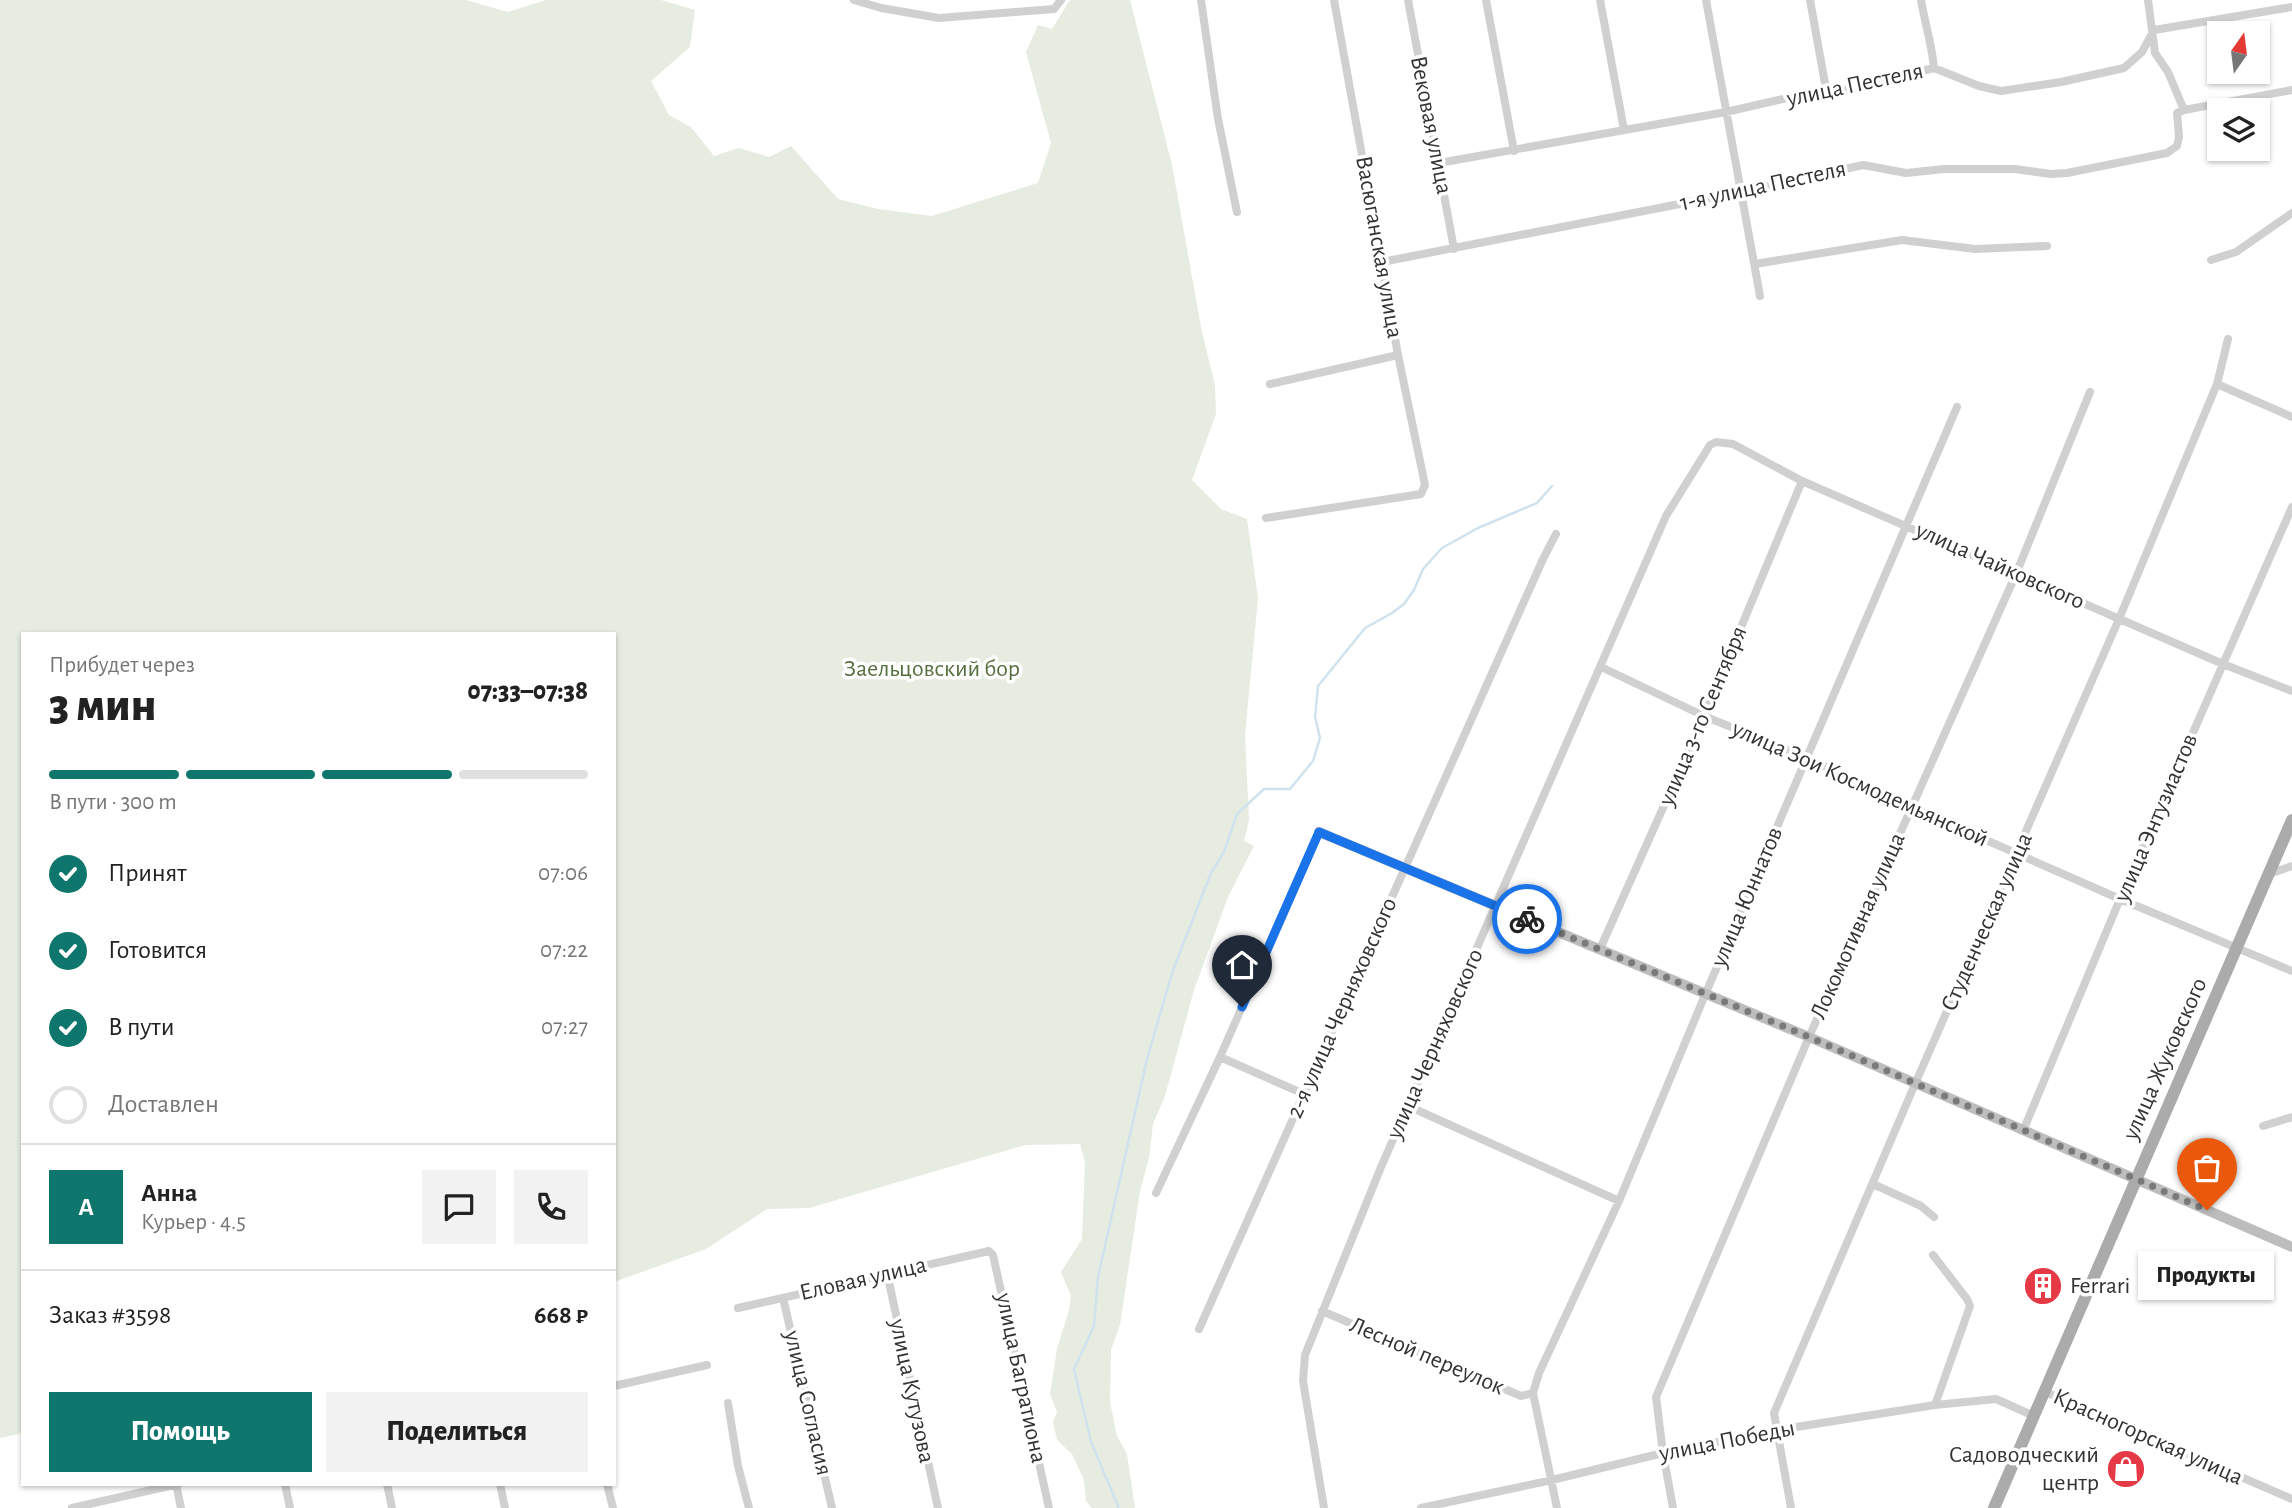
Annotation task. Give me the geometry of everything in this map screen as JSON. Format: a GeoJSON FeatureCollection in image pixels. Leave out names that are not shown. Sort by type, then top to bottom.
{"type":"FeatureCollection","features":[{"type":"Feature","properties":{"kind":"main road","name":"улица Жуковского"},"geometry":{"type":"LineString","coordinates":[[1994,1508],[2292,820]]}},
{"type":"Feature","properties":{"kind":"street"},"geometry":{"type":"LineString","coordinates":[[854,0],[881,8],[939,18],[1054,9],[1061,0]]}},
{"type":"Feature","properties":{"kind":"street"},"geometry":{"type":"LineString","coordinates":[[1201,0],[1218,119],[1237,212]]}},
{"type":"Feature","properties":{"kind":"street","name":"Васюганская улица"},"geometry":{"type":"LineString","coordinates":[[1266,518],[1421,494],[1425,485],[1398,355],[1334,0]]}},
{"type":"Feature","properties":{"kind":"street","name":"Вековая улица"},"geometry":{"type":"LineString","coordinates":[[1408,0],[1454,249]]}},
{"type":"Feature","properties":{"kind":"street"},"geometry":{"type":"LineString","coordinates":[[1486,0],[1514,151]]}},
{"type":"Feature","properties":{"kind":"street"},"geometry":{"type":"LineString","coordinates":[[1600,0],[1624,130]]}},
{"type":"Feature","properties":{"kind":"street"},"geometry":{"type":"LineString","coordinates":[[1706,0],[1760,296]]}},
{"type":"Feature","properties":{"kind":"street"},"geometry":{"type":"LineString","coordinates":[[1810,0],[1826,89]]}},
{"type":"Feature","properties":{"kind":"street"},"geometry":{"type":"LineString","coordinates":[[1921,0],[1932,43],[1934,68]]}},
{"type":"Feature","properties":{"kind":"street"},"geometry":{"type":"LineString","coordinates":[[2148,0],[2155,53],[2168,72],[2184,110],[2292,90]]}},
{"type":"Feature","properties":{"kind":"street"},"geometry":{"type":"LineString","coordinates":[[2154,30],[2292,7]]}},
{"type":"Feature","properties":{"kind":"street","name":"улица Пестеля"},"geometry":{"type":"LineString","coordinates":[[1439,163],[1726,112],[1826,89],[1845,90],[1934,68],[1979,86],[2001,91],[2061,82],[2124,68],[2142,52],[2154,30]]}},
{"type":"Feature","properties":{"kind":"street","name":"1-я улица Пестеля"},"geometry":{"type":"LineString","coordinates":[[1382,262],[1741,192],[1863,165],[1906,173],[1944,169],[2015,169],[2051,174],[2067,173],[2166,152],[2177,146],[2177,113],[2184,110]]}},
{"type":"Feature","properties":{"kind":"street"},"geometry":{"type":"LineString","coordinates":[[2211,260],[2236,252],[2292,213]]}},
{"type":"Feature","properties":{"kind":"street"},"geometry":{"type":"LineString","coordinates":[[1755,264],[1902,240],[1975,249],[2048,246]]}},
{"type":"Feature","properties":{"kind":"street","name":"Студенческая улица"},"geometry":{"type":"LineString","coordinates":[[1791,1508],[1774,1413],[2119,619],[2217,384],[2228,339]]}},
{"type":"Feature","properties":{"kind":"street"},"geometry":{"type":"LineString","coordinates":[[1270,384],[1398,355]]}},
{"type":"Feature","properties":{"kind":"street"},"geometry":{"type":"LineString","coordinates":[[2217,384],[2292,417]]}},
{"type":"Feature","properties":{"kind":"street","name":"Локомотивная улица"},"geometry":{"type":"LineString","coordinates":[[1673,1508],[1656,1397],[1809,1037],[2016,574],[2090,392]]}},
{"type":"Feature","properties":{"kind":"street","name":"улица Юннатов"},"geometry":{"type":"LineString","coordinates":[[1533,1393],[1539,1373],[1619,1202],[1957,407]]}},
{"type":"Feature","properties":{"kind":"street","name":"улица Чайковского"},"geometry":{"type":"LineString","coordinates":[[1710,445],[1716,442],[1732,444],[1802,481],[2223,664],[2292,691]]}},
{"type":"Feature","properties":{"kind":"street","name":"улица Черняховского"},"geometry":{"type":"LineString","coordinates":[[1324,1508],[1303,1381],[1305,1355],[1381,1167],[1666,516],[1710,445]]}},
{"type":"Feature","properties":{"kind":"street","name":"улица 3-го Сентября"},"geometry":{"type":"LineString","coordinates":[[1600,949],[1704,716],[1802,481]]}},
{"type":"Feature","properties":{"kind":"street","name":"улица Энтузиастов"},"geometry":{"type":"LineString","coordinates":[[2023,1131],[2120,899],[2292,507]]}},
{"type":"Feature","properties":{"kind":"street","name":"2-я улица Черняховского"},"geometry":{"type":"LineString","coordinates":[[1199,1329],[1404,867],[1556,534]]}},
{"type":"Feature","properties":{"kind":"street","name":"улица Зои Космодемьянской"},"geometry":{"type":"LineString","coordinates":[[1601,667],[1704,716],[1807,758],[2120,899],[2292,971]]}},
{"type":"Feature","properties":{"kind":"street"},"geometry":{"type":"LineString","coordinates":[[1156,1193],[1220,1057],[1319,832],[1809,1037],[2292,1247]]}},
{"type":"Feature","properties":{"kind":"street"},"geometry":{"type":"LineString","coordinates":[[2269,874],[2292,866]]}},
{"type":"Feature","properties":{"kind":"street"},"geometry":{"type":"LineString","coordinates":[[1220,1057],[1304,1094]]}},
{"type":"Feature","properties":{"kind":"street"},"geometry":{"type":"LineString","coordinates":[[1408,1106],[1619,1202]]}},
{"type":"Feature","properties":{"kind":"street"},"geometry":{"type":"LineString","coordinates":[[2263,1126],[2292,1117]]}},
{"type":"Feature","properties":{"kind":"street"},"geometry":{"type":"LineString","coordinates":[[1873,1184],[1921,1206],[1934,1217]]}},
{"type":"Feature","properties":{"kind":"street","name":"Еловая улица"},"geometry":{"type":"LineString","coordinates":[[738,1308],[989,1251]]}},
{"type":"Feature","properties":{"kind":"street","name":"улица Багратиона"},"geometry":{"type":"LineString","coordinates":[[989,1251],[993,1255],[1049,1508]]}},
{"type":"Feature","properties":{"kind":"street"},"geometry":{"type":"LineString","coordinates":[[1933,1255],[1970,1306],[1935,1405]]}},
{"type":"Feature","properties":{"kind":"street","name":"улица Кутузова"},"geometry":{"type":"LineString","coordinates":[[887,1273],[938,1508]]}},
{"type":"Feature","properties":{"kind":"street","name":"улица Согласия"},"geometry":{"type":"LineString","coordinates":[[783,1298],[832,1508]]}},
{"type":"Feature","properties":{"kind":"street","name":"Лесной переулок"},"geometry":{"type":"LineString","coordinates":[[1322,1311],[1521,1396],[1533,1393]]}},
{"type":"Feature","properties":{"kind":"street"},"geometry":{"type":"LineString","coordinates":[[616,1386],[707,1365]]}},
{"type":"Feature","properties":{"kind":"street","name":"Красногорская улица"},"geometry":{"type":"LineString","coordinates":[[2043,1391],[2292,1499]]}},
{"type":"Feature","properties":{"kind":"street"},"geometry":{"type":"LineString","coordinates":[[1533,1393],[1557,1508]]}},
{"type":"Feature","properties":{"kind":"street","name":"улица Победы"},"geometry":{"type":"LineString","coordinates":[[1420,1508],[1777,1430],[1935,1405],[1996,1399],[2034,1416]]}},
{"type":"Feature","properties":{"kind":"street"},"geometry":{"type":"LineString","coordinates":[[728,1403],[736,1455],[749,1508]]}},
{"type":"Feature","properties":{"kind":"street"},"geometry":{"type":"LineString","coordinates":[[72,1508],[168,1486]]}},
{"type":"Feature","properties":{"kind":"street"},"geometry":{"type":"LineString","coordinates":[[177,1486],[181,1508]]}},
{"type":"Feature","properties":{"kind":"street"},"geometry":{"type":"LineString","coordinates":[[285,1486],[290,1508]]}},
{"type":"Feature","properties":{"kind":"street"},"geometry":{"type":"LineString","coordinates":[[388,1486],[393,1508]]}},
{"type":"Feature","properties":{"kind":"street"},"geometry":{"type":"LineString","coordinates":[[500,1486],[505,1508]]}},
{"type":"Feature","properties":{"kind":"street"},"geometry":{"type":"LineString","coordinates":[[608,1486],[613,1508]]}},
{"type":"Feature","properties":{"kind":"green space","name":"Заельцовский бор"},"geometry":{"type":"Polygon","coordinates":[[[0,0],[466,0],[508,12],[546,0],[661,0],[695,10],[690,47],[651,81],[669,115],[691,127],[714,156],[739,148],[769,157],[791,146],[838,199],[878,209],[932,216],[1038,183],[1051,143],[1026,52],[1038,25],[1052,29],[1070,0],[1130,0],[1172,165],[1201,327],[1215,386],[1216,414],[1192,480],[1221,509],[1247,519],[1258,598],[1245,735],[1249,820],[1244,841],[1254,846],[1228,897],[1194,990],[1165,1096],[1153,1124],[1120,1325],[1111,1350],[1110,1402],[1117,1436],[1127,1454],[1135,1508],[1092,1508],[1086,1501],[1084,1480],[1072,1454],[1057,1440],[1053,1422],[1057,1412],[1050,1394],[1057,1349],[1071,1296],[1061,1272],[1082,1239],[1085,1162],[1080,1144],[1025,1145],[809,1208],[767,1209],[706,1249],[616,1281],[616,632],[21,632],[21,1433],[0,1438],[0,0]]]}},
{"type":"Feature","properties":{"kind":"waterway"},"geometry":{"type":"LineString","coordinates":[[1119,1508],[1091,1442],[1074,1369],[1094,1326],[1098,1277],[1147,1059],[1173,970],[1211,873],[1224,852],[1237,814],[1264,789],[1290,789],[1313,761],[1320,738],[1315,717],[1318,686],[1365,628],[1404,604],[1414,590],[1423,569],[1442,548],[1478,528],[1537,503],[1552,486]]}},
{"type":"Feature","properties":{"kind":"way so far"},"geometry":{"type":"LineString","coordinates":[[1527,919],[1809,1037],[2207,1210]]}},
{"type":"Feature","properties":{"kind":"place","name":"Продукты"},"geometry":{"type":"Point","coordinates":[2207,1210]}},
{"type":"Feature","properties":{"kind":"place","name":"Ferrari"},"geometry":{"type":"Point","coordinates":[2043,1286]}},
{"type":"Feature","properties":{"kind":"place","name":"Садоводческий центр"},"geometry":{"type":"Point","coordinates":[2126,1469]}},
{"type":"Feature","properties":{"kind":"route"},"geometry":{"type":"LineString","coordinates":[[1242,1007],[1319,832],[1527,919]]}}]}
